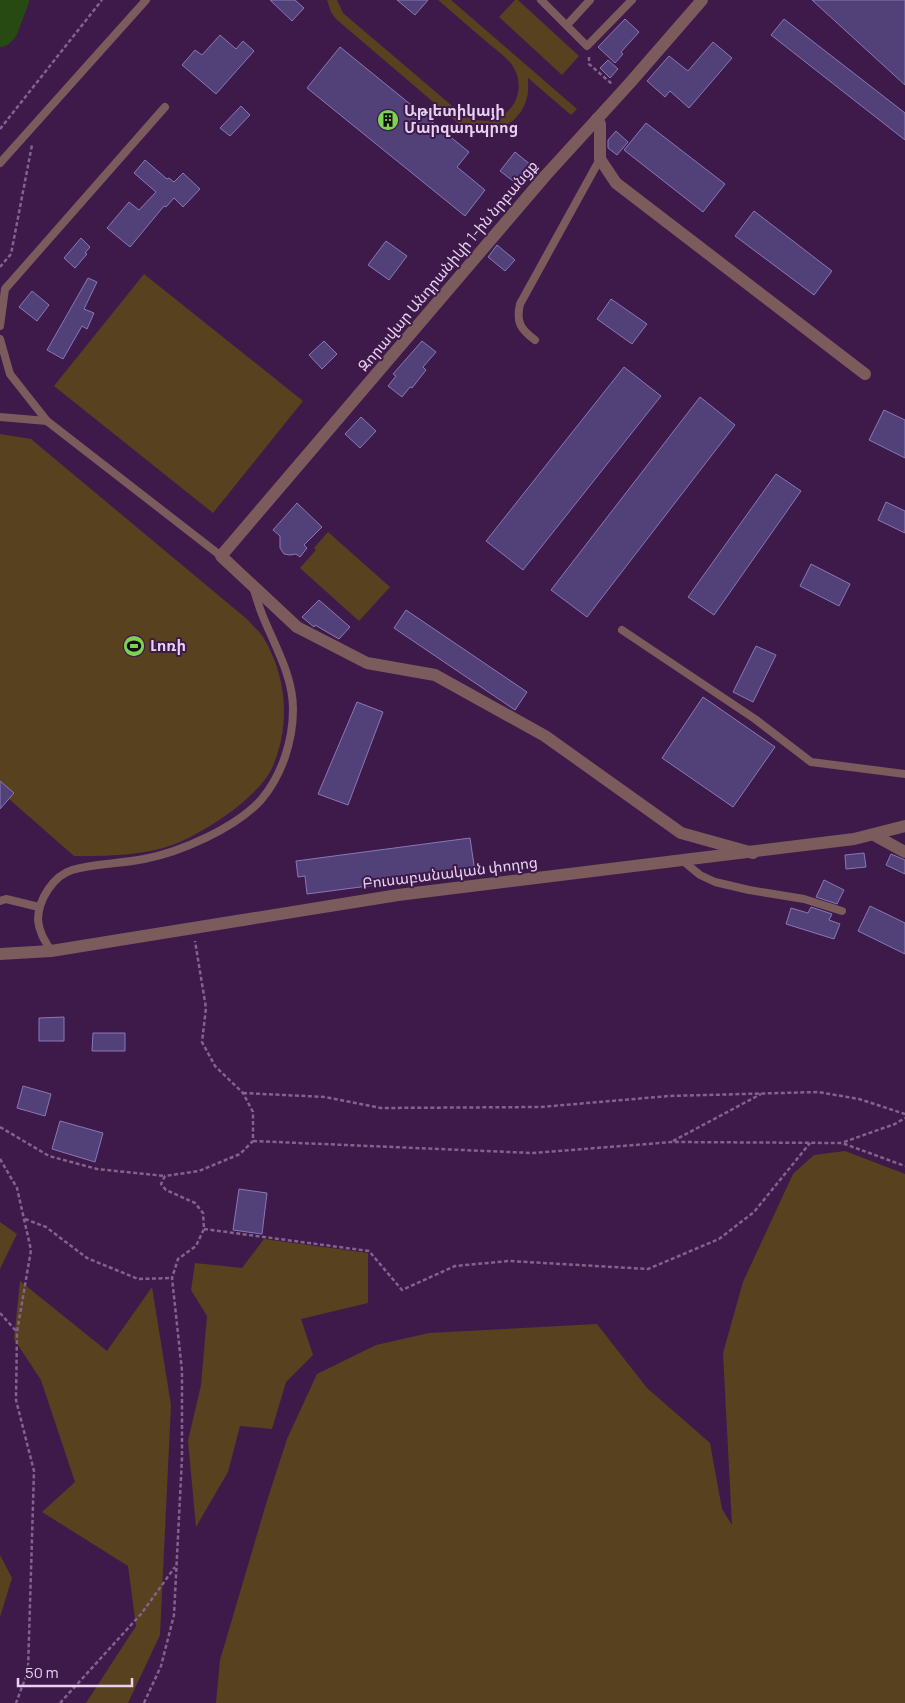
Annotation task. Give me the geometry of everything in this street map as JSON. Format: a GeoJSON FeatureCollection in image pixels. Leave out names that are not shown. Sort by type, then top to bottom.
{"type":"FeatureCollection","features":[{"type":"Feature","properties":{"kind":"street","name":"Զորավար Անդրանիկի 1-ին նրբանցք"},"geometry":{"type":"LineString","coordinates":[[222,556],[546,175],[702,0]]}},
{"type":"Feature","properties":{"kind":"street"},"geometry":{"type":"LineString","coordinates":[[597,119],[600,124],[600,159],[616,183],[865,374]]}},
{"type":"Feature","properties":{"kind":"street"},"geometry":{"type":"LineString","coordinates":[[222,556],[296,627],[367,663],[435,675],[545,736],[681,833],[753,853]]}},
{"type":"Feature","properties":{"kind":"street","name":"Բուսաբանական փողոց"},"geometry":{"type":"LineString","coordinates":[[0,954],[51,951],[398,895],[854,840],[905,826]]}},
{"type":"Feature","properties":{"kind":"street"},"geometry":{"type":"LineString","coordinates":[[874,835],[905,852]]}},
{"type":"Feature","properties":{"kind":"lane"},"geometry":{"type":"LineString","coordinates":[[0,163],[146,0]]}},
{"type":"Feature","properties":{"kind":"lane"},"geometry":{"type":"LineString","coordinates":[[541,0],[588,46],[632,0]]}},
{"type":"Feature","properties":{"kind":"lane"},"geometry":{"type":"LineString","coordinates":[[567,25],[590,0]]}},
{"type":"Feature","properties":{"kind":"lane"},"geometry":{"type":"LineString","coordinates":[[0,326],[5,289],[165,107]]}},
{"type":"Feature","properties":{"kind":"lane"},"geometry":{"type":"LineString","coordinates":[[535,340],[525,333],[517,317],[520,304],[600,159]]}},
{"type":"Feature","properties":{"kind":"lane"},"geometry":{"type":"LineString","coordinates":[[0,339],[10,374],[47,422],[222,556]]}},
{"type":"Feature","properties":{"kind":"lane"},"geometry":{"type":"LineString","coordinates":[[0,417],[47,422]]}},
{"type":"Feature","properties":{"kind":"lane"},"geometry":{"type":"LineString","coordinates":[[51,951],[42,936],[38,921],[39,907],[46,892],[55,880],[71,870],[144,860],[176,851],[204,839],[232,823],[260,800],[278,774],[291,738],[293,708],[289,678],[263,618],[253,586]]}},
{"type":"Feature","properties":{"kind":"lane"},"geometry":{"type":"LineString","coordinates":[[622,630],[755,720],[811,762],[905,774]]}},
{"type":"Feature","properties":{"kind":"lane"},"geometry":{"type":"LineString","coordinates":[[683,861],[700,875],[715,882],[804,899],[842,911]]}},
{"type":"Feature","properties":{"kind":"lane"},"geometry":{"type":"LineString","coordinates":[[0,901],[6,900],[39,907]]}},
{"type":"Feature","properties":{"kind":"path"},"geometry":{"type":"LineString","coordinates":[[0,128],[102,0]]}},
{"type":"Feature","properties":{"kind":"path"},"geometry":{"type":"LineString","coordinates":[[588,46],[589,64],[621,93]]}},
{"type":"Feature","properties":{"kind":"path"},"geometry":{"type":"LineString","coordinates":[[0,267],[11,254],[36,124]]}},
{"type":"Feature","properties":{"kind":"path"},"geometry":{"type":"LineString","coordinates":[[0,1127],[49,1156],[97,1169],[165,1176],[199,1171],[240,1154],[253,1140],[253,1112],[243,1094],[215,1066],[202,1042],[206,1008],[193,928]]}},
{"type":"Feature","properties":{"kind":"path"},"geometry":{"type":"LineString","coordinates":[[243,1094],[325,1097],[381,1108],[541,1107],[669,1096],[818,1092],[859,1099],[905,1114]]}},
{"type":"Feature","properties":{"kind":"path"},"geometry":{"type":"LineString","coordinates":[[673,1142],[762,1094]]}},
{"type":"Feature","properties":{"kind":"path"},"geometry":{"type":"LineString","coordinates":[[253,1140],[532,1154],[673,1142],[842,1142],[895,1124],[905,1118]]}},
{"type":"Feature","properties":{"kind":"path"},"geometry":{"type":"LineString","coordinates":[[204,1229],[369,1251],[402,1290],[456,1266],[509,1260],[648,1269],[719,1239],[747,1218],[754,1212],[810,1142]]}},
{"type":"Feature","properties":{"kind":"path"},"geometry":{"type":"LineString","coordinates":[[842,1142],[905,1166]]}},
{"type":"Feature","properties":{"kind":"path"},"geometry":{"type":"LineString","coordinates":[[0,1159],[17,1188],[31,1250],[17,1332],[16,1400],[34,1471],[28,1671],[16,1703]]}},
{"type":"Feature","properties":{"kind":"path"},"geometry":{"type":"LineString","coordinates":[[144,1703],[161,1666],[174,1615],[182,1458],[182,1371],[172,1278],[178,1259],[196,1246],[204,1229],[203,1213],[196,1203],[166,1190],[161,1184],[165,1176]]}},
{"type":"Feature","properties":{"kind":"path"},"geometry":{"type":"LineString","coordinates":[[24,1219],[46,1227],[87,1258],[138,1279],[172,1278]]}},
{"type":"Feature","properties":{"kind":"path"},"geometry":{"type":"LineString","coordinates":[[0,1314],[17,1332]]}},
{"type":"Feature","properties":{"kind":"path"},"geometry":{"type":"LineString","coordinates":[[60,1703],[141,1614],[176,1565]]}},
{"type":"Feature","properties":{"kind":"shaded area"},"geometry":{"type":"Polygon","coordinates":[[[327,0],[337,0],[343,13],[464,116],[486,121],[502,116],[511,108],[517,98],[519,87],[517,75],[507,59],[438,0],[451,0],[577,109],[571,115],[528,78],[526,101],[515,119],[507,125],[489,131],[469,128],[459,124],[336,19],[331,12],[327,0]]]}},
{"type":"Feature","properties":{"kind":"shaded area"},"geometry":{"type":"Polygon","coordinates":[[[515,0],[518,0],[579,56],[562,75],[499,17],[515,0]]]}},
{"type":"Feature","properties":{"kind":"shaded area"},"geometry":{"type":"Polygon","coordinates":[[[144,274],[303,401],[213,513],[54,386],[144,274]]]}},
{"type":"Feature","properties":{"kind":"shaded area","name":"Լոռի"},"geometry":{"type":"Polygon","coordinates":[[[0,434],[31,439],[248,620],[263,637],[271,652],[277,668],[284,701],[282,735],[272,768],[255,791],[230,813],[187,839],[163,848],[138,853],[74,856],[9,799],[0,809],[0,434]]]}},
{"type":"Feature","properties":{"kind":"shaded area"},"geometry":{"type":"Polygon","coordinates":[[[328,532],[390,587],[359,621],[300,568],[316,550],[314,548],[328,532]]]}},
{"type":"Feature","properties":{"kind":"shaded area"},"geometry":{"type":"Polygon","coordinates":[[[845,1151],[905,1174],[905,1703],[216,1703],[220,1660],[287,1439],[317,1374],[376,1345],[429,1333],[597,1324],[647,1388],[710,1443],[722,1509],[732,1525],[723,1353],[743,1282],[793,1174],[814,1155],[845,1151]]]}},
{"type":"Feature","properties":{"kind":"shaded area"},"geometry":{"type":"Polygon","coordinates":[[[0,1222],[17,1234],[0,1269],[0,1222]]]}},
{"type":"Feature","properties":{"kind":"shaded area"},"geometry":{"type":"Polygon","coordinates":[[[264,1239],[368,1253],[368,1303],[301,1319],[313,1355],[286,1382],[272,1429],[240,1426],[228,1472],[196,1527],[188,1441],[201,1385],[207,1316],[191,1290],[195,1263],[242,1268],[264,1239]]]}},
{"type":"Feature","properties":{"kind":"shaded area"},"geometry":{"type":"Polygon","coordinates":[[[20,1281],[107,1351],[152,1287],[171,1405],[160,1635],[128,1703],[86,1703],[136,1626],[128,1566],[42,1512],[75,1482],[41,1380],[14,1339],[20,1281]]]}},
{"type":"Feature","properties":{"kind":"shaded area"},"geometry":{"type":"Polygon","coordinates":[[[0,1555],[12,1578],[0,1617],[0,1555]]]}},
{"type":"Feature","properties":{"kind":"building"},"geometry":{"type":"Polygon","coordinates":[[[270,0],[295,0],[304,8],[292,21],[270,0]]]}},
{"type":"Feature","properties":{"kind":"building"},"geometry":{"type":"Polygon","coordinates":[[[397,0],[428,0],[415,15],[397,0]]]}},
{"type":"Feature","properties":{"kind":"building"},"geometry":{"type":"Polygon","coordinates":[[[812,0],[905,0],[905,85],[812,0]]]}},
{"type":"Feature","properties":{"kind":"building"},"geometry":{"type":"Polygon","coordinates":[[[625,19],[639,32],[621,52],[623,54],[615,63],[598,47],[625,19]]]}},
{"type":"Feature","properties":{"kind":"building"},"geometry":{"type":"Polygon","coordinates":[[[784,19],[905,113],[905,140],[771,35],[784,19]]]}},
{"type":"Feature","properties":{"kind":"building"},"geometry":{"type":"Polygon","coordinates":[[[220,35],[236,49],[243,41],[254,51],[216,94],[182,65],[195,50],[202,55],[220,35]]]}},
{"type":"Feature","properties":{"kind":"building"},"geometry":{"type":"Polygon","coordinates":[[[713,42],[732,58],[689,108],[670,91],[665,97],[647,81],[669,56],[688,71],[713,42]]]}},
{"type":"Feature","properties":{"kind":"building","name":"Աթլետիկայի Մարզադպրոց"},"geometry":{"type":"Polygon","coordinates":[[[340,47],[469,152],[457,167],[485,190],[465,216],[307,88],[340,47]]]}},
{"type":"Feature","properties":{"kind":"building"},"geometry":{"type":"Polygon","coordinates":[[[608,60],[618,69],[610,78],[600,68],[608,60]]]}},
{"type":"Feature","properties":{"kind":"building"},"geometry":{"type":"Polygon","coordinates":[[[241,106],[250,115],[230,136],[220,128],[241,106]]]}},
{"type":"Feature","properties":{"kind":"building"},"geometry":{"type":"Polygon","coordinates":[[[646,123],[725,184],[703,212],[624,150],[646,123]]]}},
{"type":"Feature","properties":{"kind":"building"},"geometry":{"type":"Polygon","coordinates":[[[616,131],[628,142],[617,155],[608,148],[608,140],[616,131]]]}},
{"type":"Feature","properties":{"kind":"building"},"geometry":{"type":"Polygon","coordinates":[[[515,152],[531,165],[517,184],[500,171],[515,152]]]}},
{"type":"Feature","properties":{"kind":"building"},"geometry":{"type":"Polygon","coordinates":[[[145,160],[167,179],[169,178],[174,182],[183,173],[200,189],[183,207],[174,198],[166,207],[164,206],[130,247],[107,228],[129,202],[139,210],[156,192],[134,173],[145,160]]]}},
{"type":"Feature","properties":{"kind":"building"},"geometry":{"type":"Polygon","coordinates":[[[754,211],[832,271],[814,295],[735,236],[754,211]]]}},
{"type":"Feature","properties":{"kind":"building"},"geometry":{"type":"Polygon","coordinates":[[[81,238],[90,247],[85,253],[87,254],[75,268],[64,258],[81,238]]]}},
{"type":"Feature","properties":{"kind":"building"},"geometry":{"type":"Polygon","coordinates":[[[386,241],[407,256],[389,280],[368,265],[386,241]]]}},
{"type":"Feature","properties":{"kind":"building"},"geometry":{"type":"Polygon","coordinates":[[[497,245],[515,260],[505,271],[488,257],[497,245]]]}},
{"type":"Feature","properties":{"kind":"building"},"geometry":{"type":"Polygon","coordinates":[[[88,278],[97,282],[84,309],[94,313],[87,329],[82,326],[63,359],[47,350],[88,278]]]}},
{"type":"Feature","properties":{"kind":"building"},"geometry":{"type":"Polygon","coordinates":[[[32,291],[49,305],[37,321],[19,307],[32,291]]]}},
{"type":"Feature","properties":{"kind":"building"},"geometry":{"type":"Polygon","coordinates":[[[611,299],[647,324],[632,344],[597,319],[611,299]]]}},
{"type":"Feature","properties":{"kind":"building"},"geometry":{"type":"Polygon","coordinates":[[[324,341],[337,354],[322,369],[309,355],[324,341]]]}},
{"type":"Feature","properties":{"kind":"building"},"geometry":{"type":"Polygon","coordinates":[[[422,341],[436,352],[423,367],[426,370],[402,397],[388,386],[396,376],[393,374],[422,341]]]}},
{"type":"Feature","properties":{"kind":"building"},"geometry":{"type":"Polygon","coordinates":[[[624,367],[661,396],[523,570],[486,541],[624,367]]]}},
{"type":"Feature","properties":{"kind":"building"},"geometry":{"type":"Polygon","coordinates":[[[700,397],[735,425],[587,617],[551,590],[700,397]]]}},
{"type":"Feature","properties":{"kind":"building"},"geometry":{"type":"Polygon","coordinates":[[[884,410],[905,420],[905,458],[869,440],[884,410]]]}},
{"type":"Feature","properties":{"kind":"building"},"geometry":{"type":"Polygon","coordinates":[[[361,417],[376,431],[360,448],[345,434],[361,417]]]}},
{"type":"Feature","properties":{"kind":"building"},"geometry":{"type":"Polygon","coordinates":[[[776,474],[801,491],[714,615],[688,597],[776,474]]]}},
{"type":"Feature","properties":{"kind":"building"},"geometry":{"type":"Polygon","coordinates":[[[886,502],[905,511],[905,533],[878,520],[886,502]]]}},
{"type":"Feature","properties":{"kind":"building"},"geometry":{"type":"Polygon","coordinates":[[[297,503],[322,527],[304,545],[307,548],[300,557],[296,554],[284,554],[280,548],[280,536],[273,530],[297,503]]]}},
{"type":"Feature","properties":{"kind":"building"},"geometry":{"type":"Polygon","coordinates":[[[811,564],[850,584],[839,606],[800,586],[811,564]]]}},
{"type":"Feature","properties":{"kind":"building"},"geometry":{"type":"Polygon","coordinates":[[[319,600],[350,627],[339,639],[315,625],[314,627],[302,617],[319,600]]]}},
{"type":"Feature","properties":{"kind":"building"},"geometry":{"type":"Polygon","coordinates":[[[406,610],[527,692],[515,710],[394,628],[406,610]]]}},
{"type":"Feature","properties":{"kind":"building"},"geometry":{"type":"Polygon","coordinates":[[[756,646],[776,655],[753,702],[733,692],[756,646]]]}},
{"type":"Feature","properties":{"kind":"building"},"geometry":{"type":"Polygon","coordinates":[[[703,697],[775,747],[733,807],[662,758],[703,697]]]}},
{"type":"Feature","properties":{"kind":"building"},"geometry":{"type":"Polygon","coordinates":[[[357,702],[383,712],[348,805],[318,794],[357,702]]]}},
{"type":"Feature","properties":{"kind":"building"},"geometry":{"type":"Polygon","coordinates":[[[0,781],[14,793],[0,809],[0,781]]]}},
{"type":"Feature","properties":{"kind":"building"},"geometry":{"type":"Polygon","coordinates":[[[470,838],[475,872],[307,894],[305,876],[298,877],[296,861],[470,838]]]}},
{"type":"Feature","properties":{"kind":"building"},"geometry":{"type":"Polygon","coordinates":[[[864,853],[866,867],[846,869],[845,855],[864,853]]]}},
{"type":"Feature","properties":{"kind":"building"},"geometry":{"type":"Polygon","coordinates":[[[891,854],[905,860],[905,874],[886,865],[891,854]]]}},
{"type":"Feature","properties":{"kind":"building"},"geometry":{"type":"Polygon","coordinates":[[[824,880],[844,890],[837,904],[816,897],[824,880]]]}},
{"type":"Feature","properties":{"kind":"building"},"geometry":{"type":"Polygon","coordinates":[[[870,906],[905,923],[905,954],[858,931],[870,906]]]}},
{"type":"Feature","properties":{"kind":"building"},"geometry":{"type":"Polygon","coordinates":[[[811,907],[832,914],[829,920],[840,924],[834,939],[786,924],[791,908],[808,913],[811,907]]]}},
{"type":"Feature","properties":{"kind":"building"},"geometry":{"type":"Polygon","coordinates":[[[64,1017],[64,1041],[39,1041],[39,1018],[64,1017]]]}},
{"type":"Feature","properties":{"kind":"building"},"geometry":{"type":"Polygon","coordinates":[[[93,1033],[125,1033],[125,1051],[92,1051],[93,1033]]]}},
{"type":"Feature","properties":{"kind":"building"},"geometry":{"type":"Polygon","coordinates":[[[23,1086],[51,1094],[45,1116],[17,1108],[23,1086]]]}},
{"type":"Feature","properties":{"kind":"building"},"geometry":{"type":"Polygon","coordinates":[[[60,1121],[103,1133],[95,1162],[52,1149],[60,1121]]]}},
{"type":"Feature","properties":{"kind":"building"},"geometry":{"type":"Polygon","coordinates":[[[239,1189],[267,1193],[262,1234],[233,1230],[239,1189]]]}},
{"type":"Feature","properties":{"kind":"waterway"},"geometry":{"type":"LineString","coordinates":[[0,33],[4,29],[15,0]]}},
{"type":"Feature","properties":{"kind":"place","name":"Աթլետիկայի Մարզադպրոց"},"geometry":{"type":"Point","coordinates":[388,120]}},
{"type":"Feature","properties":{"kind":"place","name":"Լոռի"},"geometry":{"type":"Point","coordinates":[134,646]}}]}
